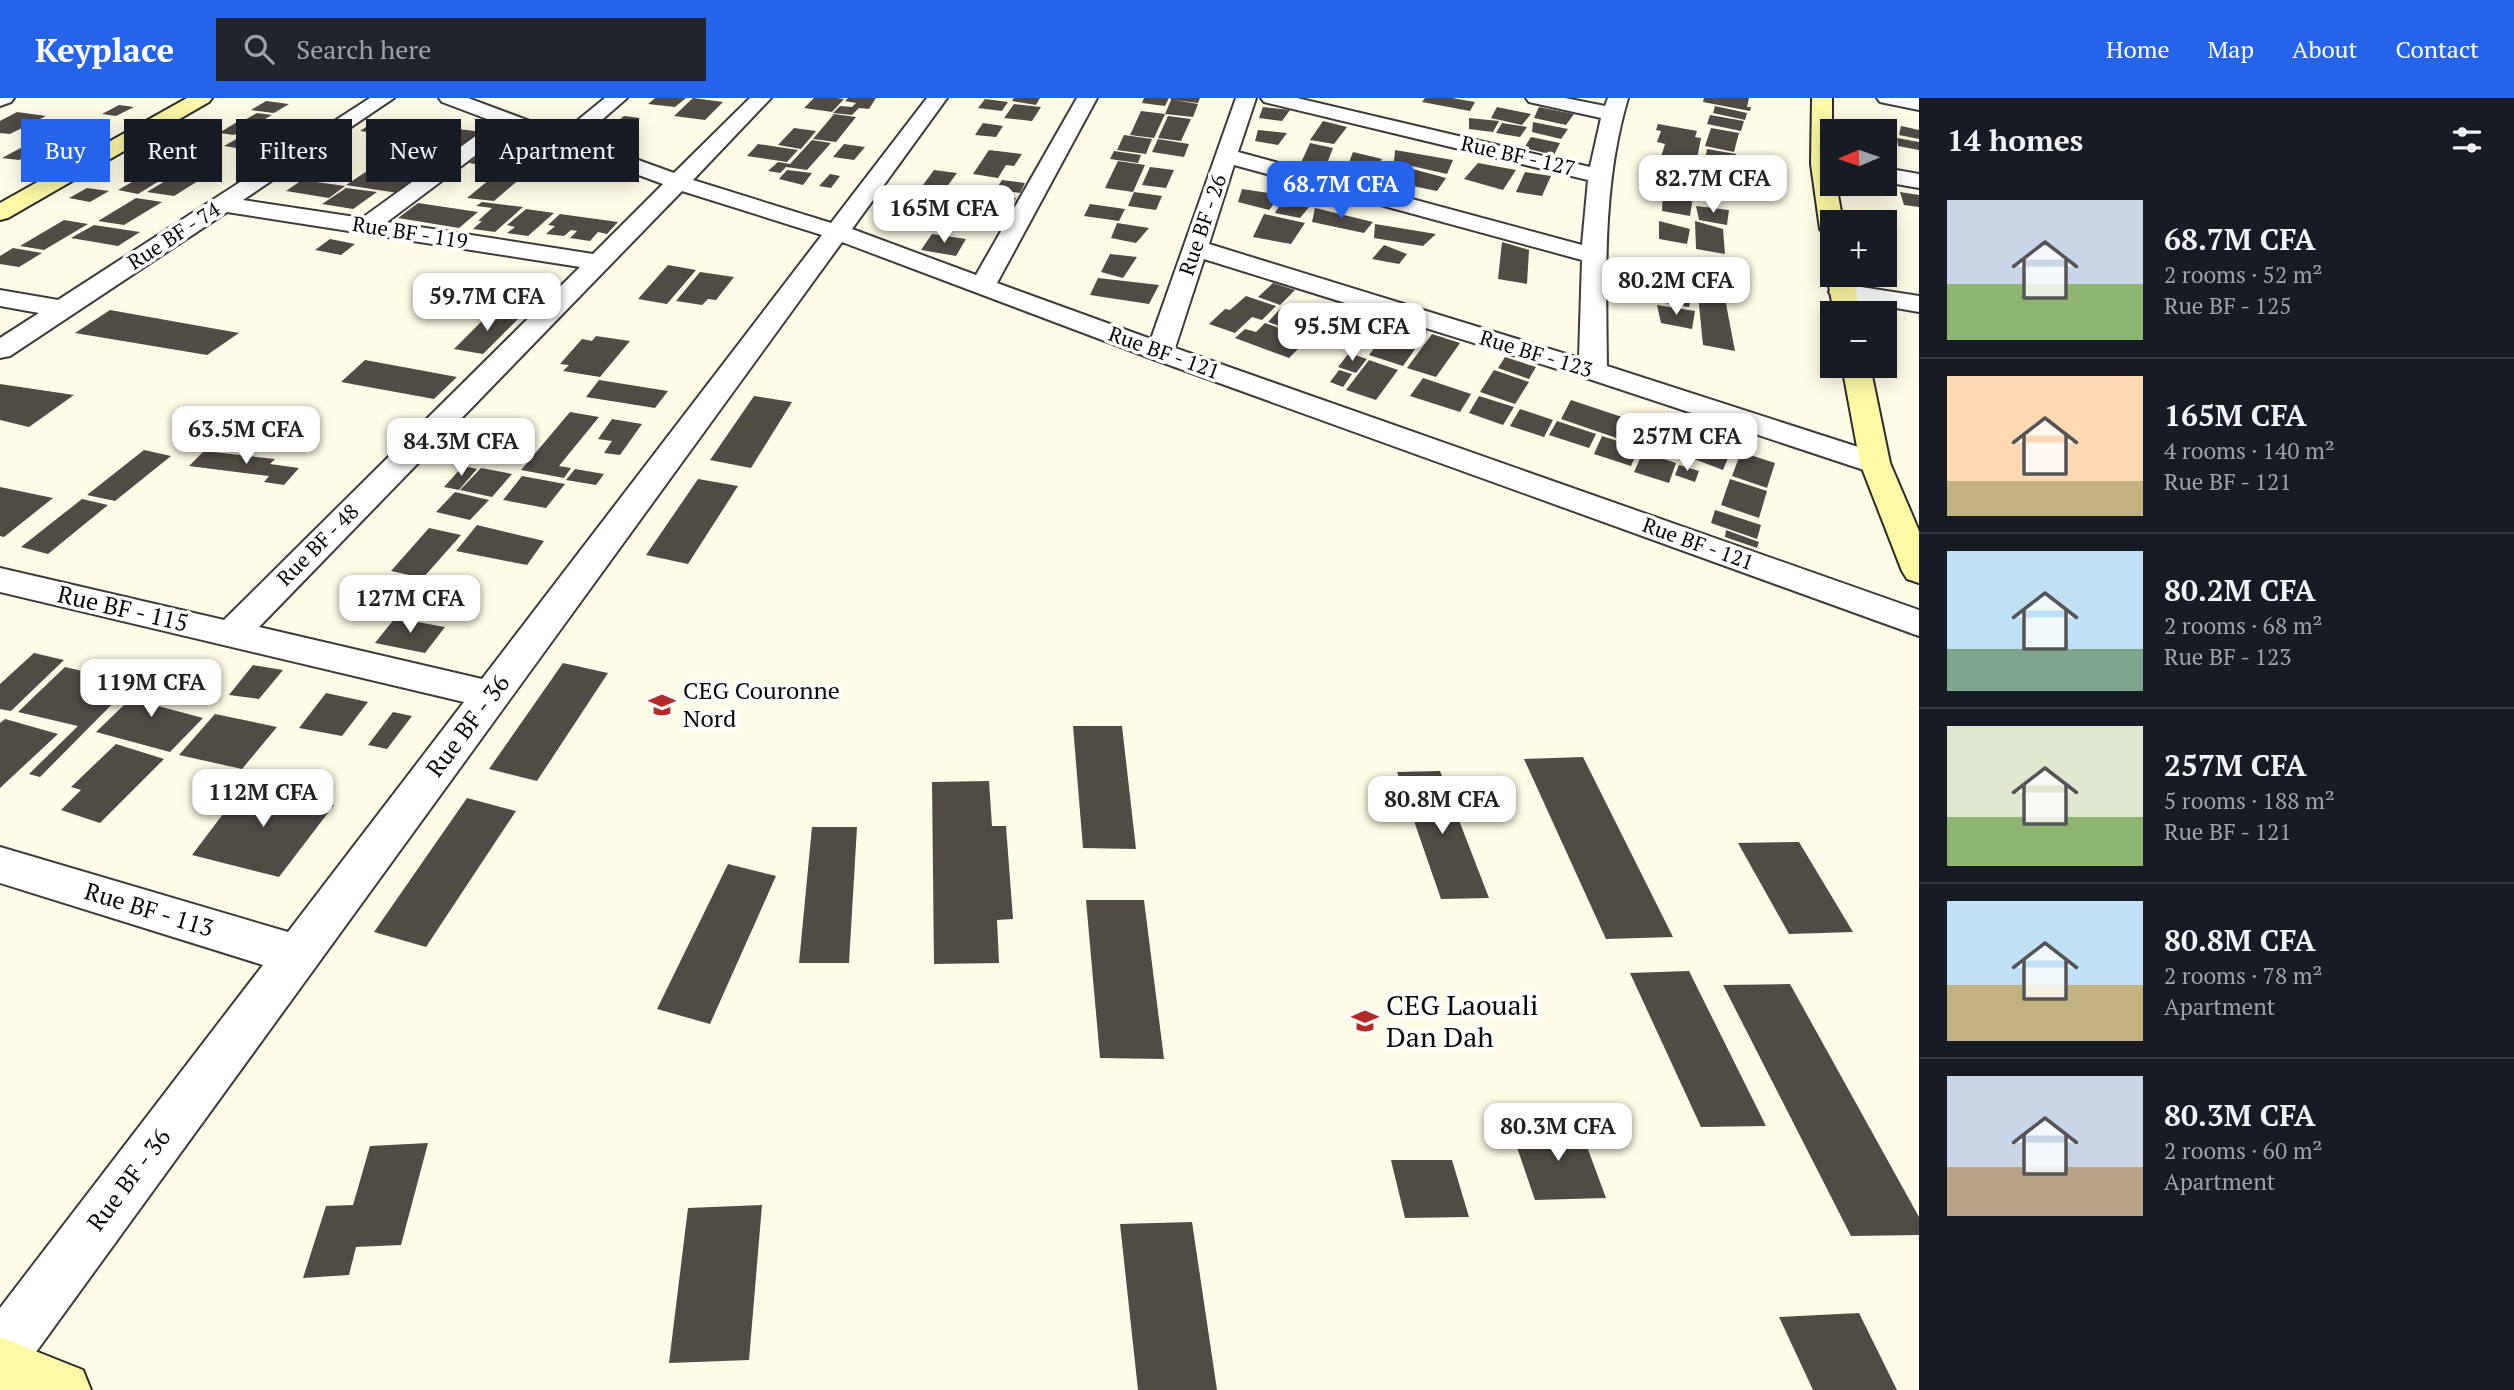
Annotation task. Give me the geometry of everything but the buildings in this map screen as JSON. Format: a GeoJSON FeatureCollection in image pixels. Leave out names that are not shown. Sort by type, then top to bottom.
{"type":"FeatureCollection","features":[{"type":"Feature","properties":{"kind":"street"},"geometry":{"type":"LineString","coordinates":[[0,213],[202,98]]}},
{"type":"Feature","properties":{"kind":"street","name":"Rue BF - 74"},"geometry":{"type":"LineString","coordinates":[[0,350],[384,98]]}},
{"type":"Feature","properties":{"kind":"street","name":"Rue BF - 121"},"geometry":{"type":"LineString","coordinates":[[449,98],[504,119]]}},
{"type":"Feature","properties":{"kind":"street"},"geometry":{"type":"LineString","coordinates":[[592,119],[617,98]]}},
{"type":"Feature","properties":{"kind":"street","name":"Rue BF - 48"},"geometry":{"type":"LineString","coordinates":[[231,634],[761,98]]}},
{"type":"Feature","properties":{"kind":"street","name":"Rue BF - 36"},"geometry":{"type":"LineString","coordinates":[[0,1354],[937,98]]}},
{"type":"Feature","properties":{"kind":"street"},"geometry":{"type":"LineString","coordinates":[[983,286],[1087,98]]}},
{"type":"Feature","properties":{"kind":"street","name":"Rue BF - 26"},"geometry":{"type":"LineString","coordinates":[[1160,352],[1246,98]]}},
{"type":"Feature","properties":{"kind":"street","name":"Rue BF - 127"},"geometry":{"type":"LineString","coordinates":[[1271,98],[1601,176]]}},
{"type":"Feature","properties":{"kind":"street"},"geometry":{"type":"LineString","coordinates":[[1536,98],[1615,106],[1601,176],[1594,256],[1592,372]]}},
{"type":"Feature","properties":{"kind":"street"},"geometry":{"type":"LineString","coordinates":[[1887,98],[1919,104]]}},
{"type":"Feature","properties":{"kind":"street"},"geometry":{"type":"LineString","coordinates":[[1819,99],[1821,119]]}},
{"type":"Feature","properties":{"kind":"street"},"geometry":{"type":"LineString","coordinates":[[367,226],[475,146]]}},
{"type":"Feature","properties":{"kind":"street"},"geometry":{"type":"LineString","coordinates":[[1227,156],[1594,256]]}},
{"type":"Feature","properties":{"kind":"street","name":"Rue BF - 121"},"geometry":{"type":"LineString","coordinates":[[639,168],[836,232],[1160,352],[1919,623]]}},
{"type":"Feature","properties":{"kind":"street"},"geometry":{"type":"LineString","coordinates":[[1897,177],[1919,181]]}},
{"type":"Feature","properties":{"kind":"street","name":"Rue BF - 119"},"geometry":{"type":"LineString","coordinates":[[222,204],[598,262]]}},
{"type":"Feature","properties":{"kind":"street","name":"Rue BF - 123"},"geometry":{"type":"LineString","coordinates":[[1195,248],[1875,463]]}},
{"type":"Feature","properties":{"kind":"street"},"geometry":{"type":"LineString","coordinates":[[1843,293],[1919,304]]}},
{"type":"Feature","properties":{"kind":"street"},"geometry":{"type":"LineString","coordinates":[[0,298],[63,309]]}},
{"type":"Feature","properties":{"kind":"street"},"geometry":{"type":"LineString","coordinates":[[1858,378],[1875,463],[1919,571]]}},
{"type":"Feature","properties":{"kind":"street","name":"Rue BF - 115"},"geometry":{"type":"LineString","coordinates":[[0,580],[492,695]]}},
{"type":"Feature","properties":{"kind":"street","name":"Rue BF - 113"},"geometry":{"type":"LineString","coordinates":[[0,864],[298,955]]}},
{"type":"Feature","properties":{"kind":"street"},"geometry":{"type":"LineString","coordinates":[[0,1365],[63,1390]]}},
{"type":"Feature","properties":{"kind":"place","name":"CEG Couronne Nord"},"geometry":{"type":"Point","coordinates":[662,705]}},
{"type":"Feature","properties":{"kind":"place","name":"CEG Laouali Dan Dah"},"geometry":{"type":"Point","coordinates":[1365,1021]}}]}
